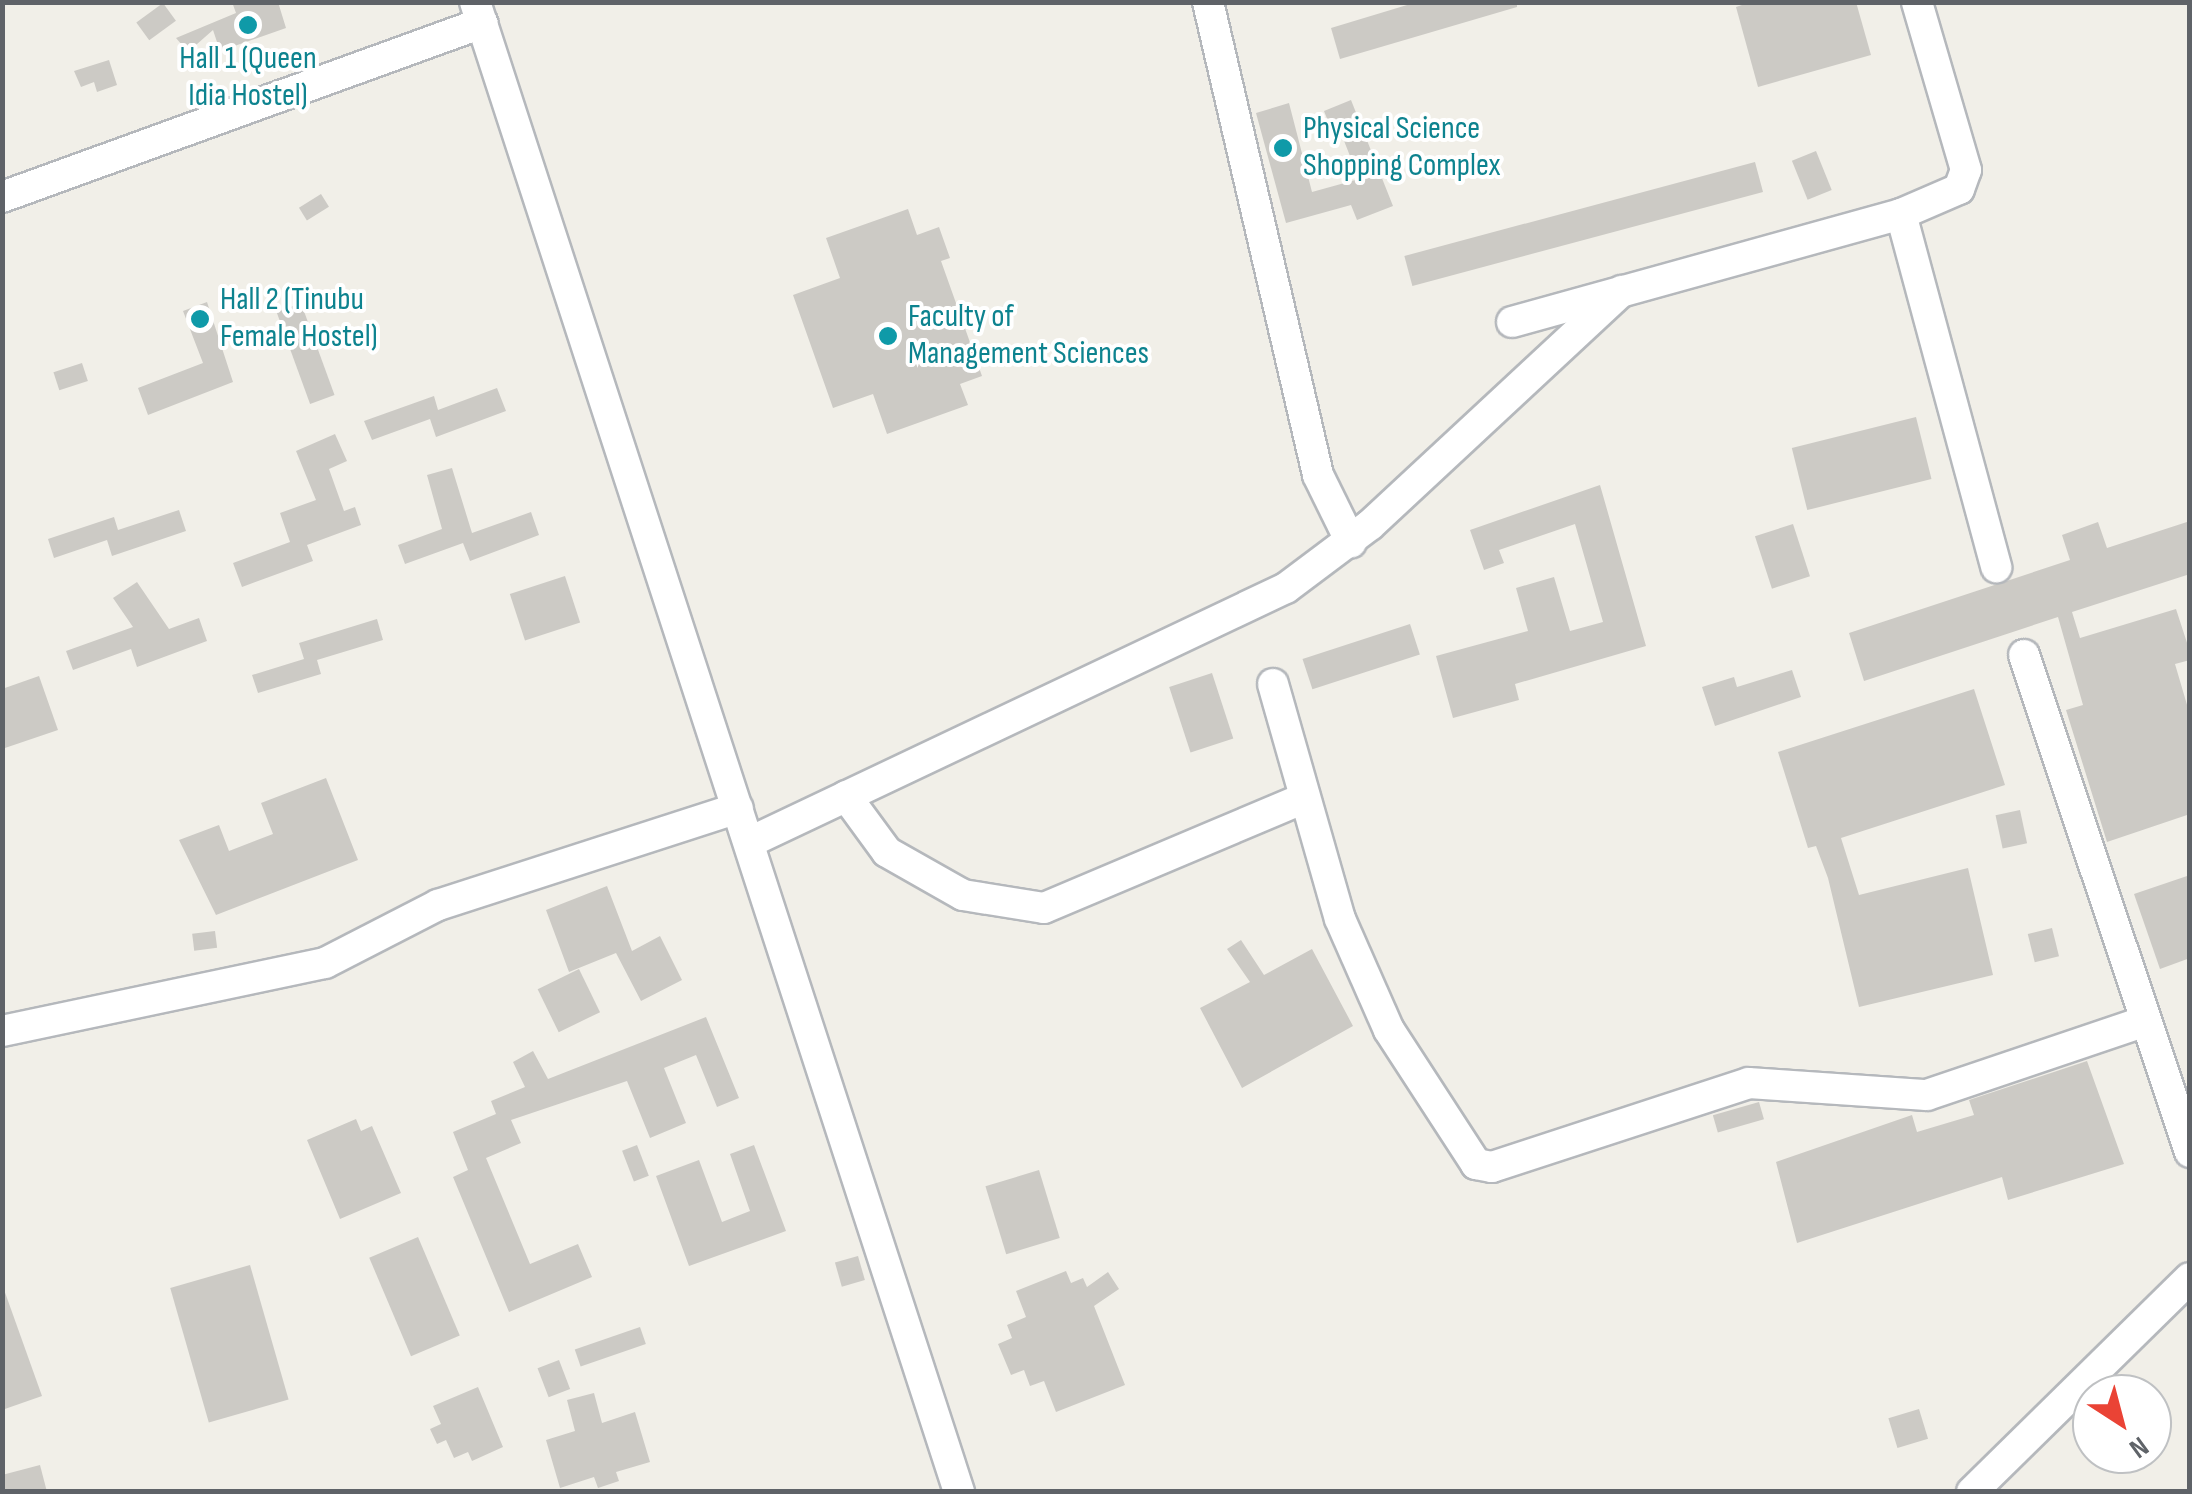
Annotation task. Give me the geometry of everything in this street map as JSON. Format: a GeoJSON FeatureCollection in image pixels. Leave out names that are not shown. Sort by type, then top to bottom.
{"type":"FeatureCollection","features":[{"type":"Feature","properties":{"kind":"street"},"geometry":{"type":"LineString","coordinates":[[1208,2],[1318,475],[1351,542]]}},
{"type":"Feature","properties":{"kind":"street"},"geometry":{"type":"LineString","coordinates":[[1512,322],[1901,214],[1959,189],[1966,179],[1918,2]]}},
{"type":"Feature","properties":{"kind":"street"},"geometry":{"type":"LineString","coordinates":[[2,197],[477,8],[959,1492]]}},
{"type":"Feature","properties":{"kind":"street"},"geometry":{"type":"LineString","coordinates":[[1901,214],[1996,567]]}},
{"type":"Feature","properties":{"kind":"street"},"geometry":{"type":"LineString","coordinates":[[750,842],[1286,588],[1351,542],[1622,291]]}},
{"type":"Feature","properties":{"kind":"street"},"geometry":{"type":"LineString","coordinates":[[2024,655],[2190,1152]]}},
{"type":"Feature","properties":{"kind":"street"},"geometry":{"type":"LineString","coordinates":[[1273,684],[1340,920],[1389,1030],[1476,1164],[1492,1167],[1749,1083],[1927,1096],[2145,1021]]}},
{"type":"Feature","properties":{"kind":"street"},"geometry":{"type":"LineString","coordinates":[[846,796],[886,852],[963,895],[1044,908],[1304,798]]}},
{"type":"Feature","properties":{"kind":"street"},"geometry":{"type":"LineString","coordinates":[[2,1031],[325,964],[438,905],[738,808]]}},
{"type":"Feature","properties":{"kind":"street"},"geometry":{"type":"LineString","coordinates":[[1972,1492],[2190,1278]]}},
{"type":"Feature","properties":{"kind":"building","name":"Hall 1 (Queen Idia Hostel)"},"geometry":{"type":"Polygon","coordinates":[[[232,2],[278,2],[286,28],[220,51],[213,30],[188,52],[176,38],[236,13],[232,2]]]}},
{"type":"Feature","properties":{"kind":"building"},"geometry":{"type":"Polygon","coordinates":[[[1417,2],[1517,2],[1517,7],[1340,59],[1331,28],[1417,2]]]}},
{"type":"Feature","properties":{"kind":"building"},"geometry":{"type":"Polygon","coordinates":[[[1751,2],[1856,2],[1871,55],[1758,87],[1736,7],[1751,2]]]}},
{"type":"Feature","properties":{"kind":"building"},"geometry":{"type":"Polygon","coordinates":[[[163,3],[176,21],[149,40],[136,22],[163,3]]]}},
{"type":"Feature","properties":{"kind":"building"},"geometry":{"type":"Polygon","coordinates":[[[109,60],[117,85],[97,92],[94,82],[81,87],[74,71],[109,60]]]}},
{"type":"Feature","properties":{"kind":"building"},"geometry":{"type":"Polygon","coordinates":[[[1351,100],[1393,206],[1357,220],[1351,205],[1286,223],[1256,113],[1289,103],[1312,192],[1359,179],[1339,128],[1332,131],[1324,111],[1351,100]]]}},
{"type":"Feature","properties":{"kind":"building"},"geometry":{"type":"Polygon","coordinates":[[[1816,151],[1832,190],[1808,200],[1792,161],[1816,151]]]}},
{"type":"Feature","properties":{"kind":"building"},"geometry":{"type":"Polygon","coordinates":[[[1755,162],[1763,192],[1412,286],[1404,256],[1755,162]]]}},
{"type":"Feature","properties":{"kind":"building"},"geometry":{"type":"Polygon","coordinates":[[[321,194],[329,207],[307,220],[299,208],[321,194]]]}},
{"type":"Feature","properties":{"kind":"building","name":"Faculty of Management Sciences"},"geometry":{"type":"Polygon","coordinates":[[[908,209],[917,235],[939,227],[950,258],[941,261],[982,376],[960,384],[968,405],[887,434],[873,394],[833,408],[793,295],[840,278],[826,238],[908,209]]]}},
{"type":"Feature","properties":{"kind":"building"},"geometry":{"type":"Polygon","coordinates":[[[207,302],[233,382],[148,415],[138,388],[203,363],[183,311],[207,302]]]}},
{"type":"Feature","properties":{"kind":"building"},"geometry":{"type":"Polygon","coordinates":[[[301,303],[335,395],[310,404],[277,312],[301,303]]]}},
{"type":"Feature","properties":{"kind":"building"},"geometry":{"type":"Polygon","coordinates":[[[82,363],[88,381],[59,390],[53,372],[82,363]]]}},
{"type":"Feature","properties":{"kind":"building"},"geometry":{"type":"Polygon","coordinates":[[[497,388],[506,411],[436,437],[430,419],[372,440],[364,421],[434,396],[438,410],[497,388]]]}},
{"type":"Feature","properties":{"kind":"building"},"geometry":{"type":"Polygon","coordinates":[[[1916,417],[1931,479],[1807,510],[1792,448],[1916,417]]]}},
{"type":"Feature","properties":{"kind":"building"},"geometry":{"type":"Polygon","coordinates":[[[335,434],[347,461],[329,469],[344,511],[355,507],[361,525],[307,545],[313,561],[242,587],[233,563],[290,542],[280,513],[316,500],[296,451],[335,434]]]}},
{"type":"Feature","properties":{"kind":"building"},"geometry":{"type":"Polygon","coordinates":[[[452,468],[472,533],[531,512],[539,535],[470,561],[463,543],[405,564],[398,545],[442,529],[427,475],[452,468]]]}},
{"type":"Feature","properties":{"kind":"building"},"geometry":{"type":"Polygon","coordinates":[[[1600,485],[1646,646],[1515,684],[1519,700],[1453,718],[1436,656],[1528,631],[1516,588],[1554,577],[1570,631],[1603,622],[1575,524],[1499,550],[1504,563],[1484,570],[1470,530],[1600,485]]]}},
{"type":"Feature","properties":{"kind":"building"},"geometry":{"type":"Polygon","coordinates":[[[179,510],[186,531],[112,556],[107,540],[54,558],[48,539],[114,517],[118,530],[179,510]]]}},
{"type":"Feature","properties":{"kind":"building"},"geometry":{"type":"Polygon","coordinates":[[[2190,521],[2190,574],[2072,612],[2080,638],[2176,609],[2190,652],[2190,660],[2175,664],[2190,715],[2190,814],[2107,842],[2066,710],[2083,705],[2058,617],[1864,681],[1849,633],[2070,560],[2062,535],[2098,522],[2107,548],[2190,521]]]}},
{"type":"Feature","properties":{"kind":"building"},"geometry":{"type":"Polygon","coordinates":[[[1793,524],[1810,576],[1772,589],[1755,536],[1793,524]]]}},
{"type":"Feature","properties":{"kind":"building"},"geometry":{"type":"Polygon","coordinates":[[[565,576],[580,623],[525,641],[510,594],[565,576]]]}},
{"type":"Feature","properties":{"kind":"building"},"geometry":{"type":"Polygon","coordinates":[[[137,582],[169,629],[199,618],[207,641],[137,667],[131,649],[73,670],[66,651],[133,627],[113,598],[137,582]]]}},
{"type":"Feature","properties":{"kind":"building"},"geometry":{"type":"Polygon","coordinates":[[[377,619],[383,640],[317,660],[321,674],[258,693],[252,675],[304,659],[299,643],[377,619]]]}},
{"type":"Feature","properties":{"kind":"building"},"geometry":{"type":"Polygon","coordinates":[[[1410,624],[1420,654],[1312,689],[1303,659],[1410,624]]]}},
{"type":"Feature","properties":{"kind":"building"},"geometry":{"type":"Polygon","coordinates":[[[1792,670],[1801,697],[1715,726],[1702,687],[1734,677],[1737,687],[1792,670]]]}},
{"type":"Feature","properties":{"kind":"building"},"geometry":{"type":"Polygon","coordinates":[[[1212,673],[1233,739],[1191,753],[1169,687],[1212,673]]]}},
{"type":"Feature","properties":{"kind":"building"},"geometry":{"type":"Polygon","coordinates":[[[39,676],[58,730],[2,749],[2,689],[39,676]]]}},
{"type":"Feature","properties":{"kind":"building"},"geometry":{"type":"Polygon","coordinates":[[[1974,689],[2005,785],[1841,838],[1859,895],[1968,868],[1993,975],[1859,1007],[1828,878],[1816,846],[1808,848],[1778,752],[1974,689]]]}},
{"type":"Feature","properties":{"kind":"building"},"geometry":{"type":"Polygon","coordinates":[[[326,778],[358,860],[216,915],[179,840],[219,825],[229,851],[273,834],[261,803],[326,778]]]}},
{"type":"Feature","properties":{"kind":"building"},"geometry":{"type":"Polygon","coordinates":[[[2020,810],[2027,843],[2003,848],[1996,815],[2020,810]]]}},
{"type":"Feature","properties":{"kind":"building"},"geometry":{"type":"Polygon","coordinates":[[[2190,875],[2190,958],[2160,969],[2134,894],[2190,875]]]}},
{"type":"Feature","properties":{"kind":"building"},"geometry":{"type":"Polygon","coordinates":[[[607,886],[632,951],[660,936],[682,980],[641,1001],[616,953],[569,972],[546,910],[607,886]]]}},
{"type":"Feature","properties":{"kind":"building"},"geometry":{"type":"Polygon","coordinates":[[[2052,928],[2059,956],[2035,962],[2028,934],[2052,928]]]}},
{"type":"Feature","properties":{"kind":"building"},"geometry":{"type":"Polygon","coordinates":[[[215,931],[217,948],[194,951],[192,934],[215,931]]]}},
{"type":"Feature","properties":{"kind":"building"},"geometry":{"type":"Polygon","coordinates":[[[1241,940],[1264,975],[1312,949],[1353,1026],[1242,1088],[1200,1008],[1250,982],[1227,949],[1241,940]]]}},
{"type":"Feature","properties":{"kind":"building"},"geometry":{"type":"Polygon","coordinates":[[[579,969],[600,1012],[559,1032],[538,989],[579,969]]]}},
{"type":"Feature","properties":{"kind":"building"},"geometry":{"type":"Polygon","coordinates":[[[706,1017],[739,1098],[717,1107],[696,1055],[664,1068],[686,1123],[650,1138],[627,1081],[511,1120],[521,1143],[486,1158],[530,1264],[578,1244],[592,1277],[509,1312],[453,1177],[468,1170],[453,1132],[496,1114],[491,1101],[525,1087],[513,1062],[533,1051],[548,1079],[706,1017]]]}},
{"type":"Feature","properties":{"kind":"building"},"geometry":{"type":"Polygon","coordinates":[[[2087,1061],[2124,1164],[2008,1200],[2002,1177],[1797,1243],[1776,1162],[1912,1115],[1917,1132],[1974,1115],[1969,1100],[2087,1061]]]}},
{"type":"Feature","properties":{"kind":"building"},"geometry":{"type":"Polygon","coordinates":[[[1759,1102],[1764,1119],[1718,1133],[1713,1115],[1759,1102]]]}},
{"type":"Feature","properties":{"kind":"building"},"geometry":{"type":"Polygon","coordinates":[[[356,1119],[361,1131],[372,1126],[401,1193],[340,1219],[307,1140],[356,1119]]]}},
{"type":"Feature","properties":{"kind":"building"},"geometry":{"type":"Polygon","coordinates":[[[637,1145],[649,1176],[634,1182],[622,1151],[637,1145]]]}},
{"type":"Feature","properties":{"kind":"building"},"geometry":{"type":"Polygon","coordinates":[[[754,1145],[786,1231],[689,1266],[656,1176],[699,1160],[722,1222],[750,1211],[730,1154],[754,1145]]]}},
{"type":"Feature","properties":{"kind":"building"},"geometry":{"type":"Polygon","coordinates":[[[1039,1170],[1060,1238],[1006,1254],[985,1186],[1039,1170]]]}},
{"type":"Feature","properties":{"kind":"building"},"geometry":{"type":"Polygon","coordinates":[[[418,1237],[460,1335],[411,1356],[369,1258],[418,1237]]]}},
{"type":"Feature","properties":{"kind":"building"},"geometry":{"type":"Polygon","coordinates":[[[858,1256],[865,1280],[842,1287],[835,1263],[858,1256]]]}},
{"type":"Feature","properties":{"kind":"building"},"geometry":{"type":"Polygon","coordinates":[[[250,1265],[289,1400],[209,1422],[170,1288],[250,1265]]]}},
{"type":"Feature","properties":{"kind":"building"},"geometry":{"type":"Polygon","coordinates":[[[1066,1271],[1071,1283],[1083,1278],[1087,1287],[1108,1272],[1119,1289],[1094,1306],[1125,1385],[1056,1412],[1044,1381],[1030,1386],[1024,1370],[1011,1375],[998,1344],[1012,1338],[1007,1325],[1026,1317],[1016,1291],[1066,1271]]]}},
{"type":"Feature","properties":{"kind":"building"},"geometry":{"type":"Polygon","coordinates":[[[2,1284],[42,1396],[2,1410],[2,1284]]]}},
{"type":"Feature","properties":{"kind":"building"},"geometry":{"type":"Polygon","coordinates":[[[640,1327],[646,1344],[581,1366],[575,1349],[640,1327]]]}},
{"type":"Feature","properties":{"kind":"building"},"geometry":{"type":"Polygon","coordinates":[[[559,1360],[570,1389],[549,1397],[538,1368],[559,1360]]]}},
{"type":"Feature","properties":{"kind":"building"},"geometry":{"type":"Polygon","coordinates":[[[478,1387],[503,1447],[472,1461],[468,1452],[454,1458],[446,1440],[437,1444],[430,1429],[441,1424],[433,1406],[478,1387]]]}},
{"type":"Feature","properties":{"kind":"building"},"geometry":{"type":"Polygon","coordinates":[[[594,1393],[602,1423],[635,1412],[650,1462],[616,1472],[619,1481],[598,1488],[594,1477],[560,1488],[546,1440],[575,1431],[567,1400],[594,1393]]]}},
{"type":"Feature","properties":{"kind":"building"},"geometry":{"type":"Polygon","coordinates":[[[1919,1409],[1928,1439],[1897,1448],[1888,1418],[1919,1409]]]}},
{"type":"Feature","properties":{"kind":"building"},"geometry":{"type":"Polygon","coordinates":[[[40,1465],[47,1492],[2,1492],[2,1475],[40,1465]]]}},
{"type":"Feature","properties":{"kind":"place","name":"Hall 1 (Queen Idia Hostel)"},"geometry":{"type":"Point","coordinates":[248,25]}},
{"type":"Feature","properties":{"kind":"place","name":"Physical Science Shopping Complex"},"geometry":{"type":"Point","coordinates":[1283,148]}},
{"type":"Feature","properties":{"kind":"place","name":"Hall 2 (Tinubu Female Hostel)"},"geometry":{"type":"Point","coordinates":[200,319]}},
{"type":"Feature","properties":{"kind":"place","name":"Faculty of Management Sciences"},"geometry":{"type":"Point","coordinates":[888,336]}}]}
